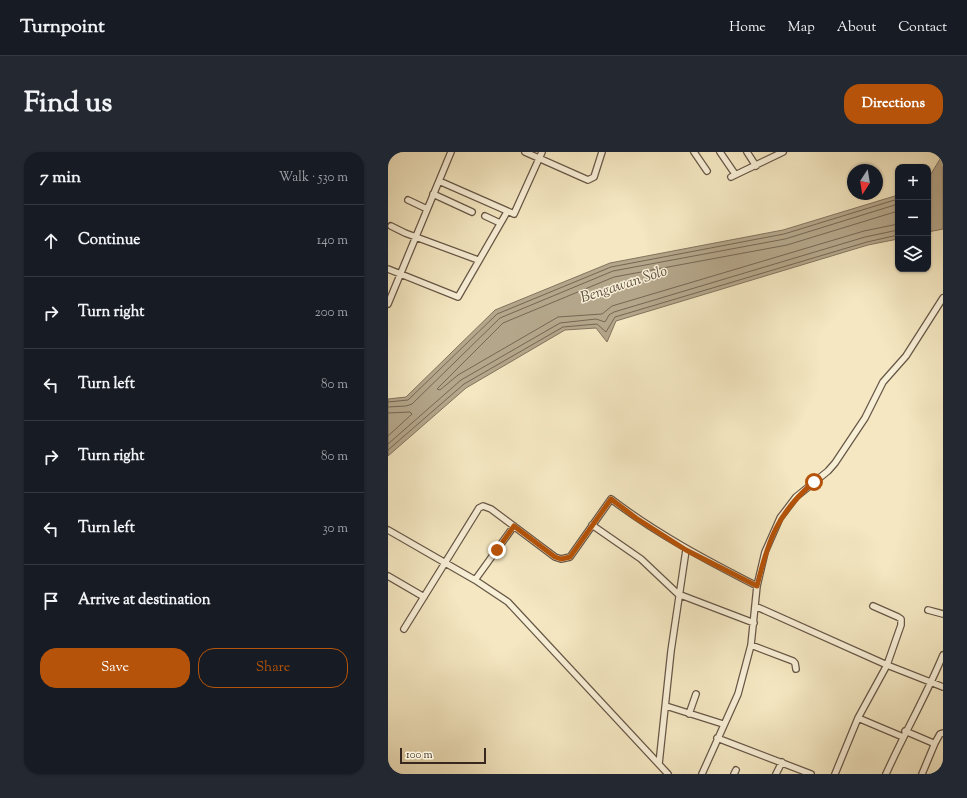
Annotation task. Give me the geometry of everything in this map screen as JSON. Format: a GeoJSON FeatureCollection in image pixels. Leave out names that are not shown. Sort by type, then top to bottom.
{"type":"FeatureCollection","features":[{"type":"Feature","properties":{"kind":"street"},"geometry":{"type":"LineString","coordinates":[[388,304],[451,152]]}},
{"type":"Feature","properties":{"kind":"street"},"geometry":{"type":"LineString","coordinates":[[525,152],[541,155],[588,180],[594,177],[602,152]]}},
{"type":"Feature","properties":{"kind":"street"},"geometry":{"type":"LineString","coordinates":[[694,152],[707,171]]}},
{"type":"Feature","properties":{"kind":"street"},"geometry":{"type":"LineString","coordinates":[[720,152],[733,175],[756,166],[774,154],[782,152]]}},
{"type":"Feature","properties":{"kind":"street"},"geometry":{"type":"LineString","coordinates":[[747,152],[756,166]]}},
{"type":"Feature","properties":{"kind":"street"},"geometry":{"type":"LineString","coordinates":[[439,181],[507,212],[515,214],[541,155]]}},
{"type":"Feature","properties":{"kind":"street"},"geometry":{"type":"LineString","coordinates":[[433,194],[472,212]]}},
{"type":"Feature","properties":{"kind":"street"},"geometry":{"type":"LineString","coordinates":[[408,200],[427,209]]}},
{"type":"Feature","properties":{"kind":"street"},"geometry":{"type":"LineString","coordinates":[[388,269],[456,297],[507,212]]}},
{"type":"Feature","properties":{"kind":"street"},"geometry":{"type":"LineString","coordinates":[[486,216],[500,223]]}},
{"type":"Feature","properties":{"kind":"street"},"geometry":{"type":"LineString","coordinates":[[391,226],[405,233],[417,236],[478,260]]}},
{"type":"Feature","properties":{"kind":"street"},"geometry":{"type":"LineString","coordinates":[[702,774],[723,724],[738,694],[750,645],[754,623],[757,586],[765,552],[780,518],[796,497],[828,471],[835,463],[865,418],[884,382],[919,338],[943,298]]}},
{"type":"Feature","properties":{"kind":"street"},"geometry":{"type":"LineString","coordinates":[[404,629],[479,508],[483,506],[491,509],[555,557],[561,559],[570,557],[611,499],[636,518],[686,550],[757,586]]}},
{"type":"Feature","properties":{"kind":"street"},"geometry":{"type":"LineString","coordinates":[[592,525],[641,559],[678,594],[754,623]]}},
{"type":"Feature","properties":{"kind":"street"},"geometry":{"type":"LineString","coordinates":[[475,580],[514,526]]}},
{"type":"Feature","properties":{"kind":"street"},"geometry":{"type":"LineString","coordinates":[[388,530],[475,580],[513,607],[668,774]]}},
{"type":"Feature","properties":{"kind":"street"},"geometry":{"type":"LineString","coordinates":[[659,764],[678,594],[686,550]]}},
{"type":"Feature","properties":{"kind":"street"},"geometry":{"type":"LineString","coordinates":[[388,576],[424,597]]}},
{"type":"Feature","properties":{"kind":"street"},"geometry":{"type":"LineString","coordinates":[[755,606],[931,684],[943,687]]}},
{"type":"Feature","properties":{"kind":"street"},"geometry":{"type":"LineString","coordinates":[[835,774],[858,718],[887,665],[901,619],[873,606]]}},
{"type":"Feature","properties":{"kind":"street"},"geometry":{"type":"LineString","coordinates":[[928,610],[943,614]]}},
{"type":"Feature","properties":{"kind":"street"},"geometry":{"type":"LineString","coordinates":[[750,645],[793,661],[796,669]]}},
{"type":"Feature","properties":{"kind":"street"},"geometry":{"type":"LineString","coordinates":[[886,774],[904,734],[931,684],[943,655]]}},
{"type":"Feature","properties":{"kind":"street"},"geometry":{"type":"LineString","coordinates":[[689,714],[696,694]]}},
{"type":"Feature","properties":{"kind":"street"},"geometry":{"type":"LineString","coordinates":[[666,706],[723,724]]}},
{"type":"Feature","properties":{"kind":"street"},"geometry":{"type":"LineString","coordinates":[[858,718],[935,743]]}},
{"type":"Feature","properties":{"kind":"street"},"geometry":{"type":"LineString","coordinates":[[922,774],[935,743],[940,734],[943,733]]}},
{"type":"Feature","properties":{"kind":"street"},"geometry":{"type":"LineString","coordinates":[[717,738],[811,774]]}},
{"type":"Feature","properties":{"kind":"street"},"geometry":{"type":"LineString","coordinates":[[776,774],[782,762]]}},
{"type":"Feature","properties":{"kind":"water"},"geometry":{"type":"Polygon","coordinates":[[[943,154],[943,229],[931,231],[931,200],[931,174],[943,154]]]}},
{"type":"Feature","properties":{"kind":"water","name":"Bengawan Solo"},"geometry":{"type":"Polygon","coordinates":[[[895,196],[895,240],[868,245],[616,321],[607,342],[596,328],[565,330],[466,388],[388,456],[388,399],[406,397],[495,310],[610,263],[783,230],[895,196]]]}},
{"type":"Feature","properties":{"kind":"route"},"geometry":{"type":"LineString","coordinates":[[497,550],[514,526],[555,557],[566,559],[570,557],[611,499],[636,518],[686,550],[757,586],[765,552],[780,518],[796,497],[814,482]]}}]}
